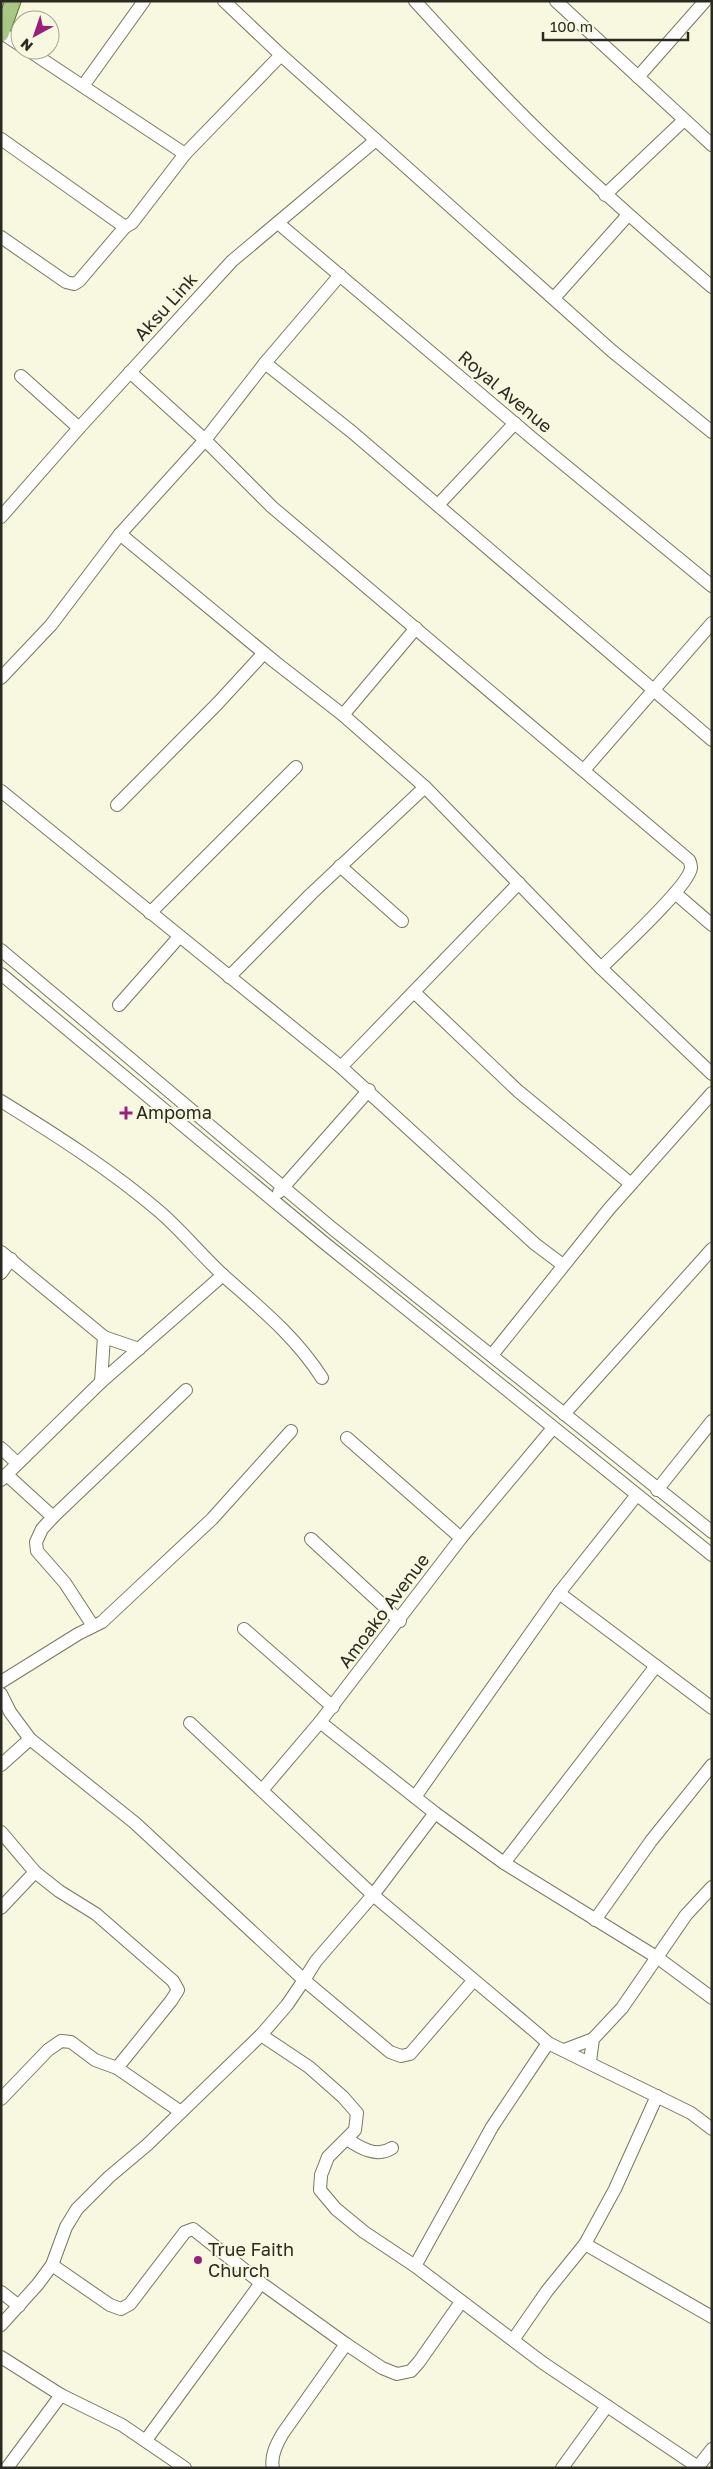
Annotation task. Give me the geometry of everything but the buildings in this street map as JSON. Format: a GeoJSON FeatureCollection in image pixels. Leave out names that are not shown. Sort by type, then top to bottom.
{"type":"FeatureCollection","features":[{"type":"Feature","properties":{"kind":"main road"},"geometry":{"type":"LineString","coordinates":[[1,34],[13,1]]}},
{"type":"Feature","properties":{"kind":"street"},"geometry":{"type":"LineString","coordinates":[[83,86],[144,1]]}},
{"type":"Feature","properties":{"kind":"street"},"geometry":{"type":"LineString","coordinates":[[224,1],[612,351],[712,432]]}},
{"type":"Feature","properties":{"kind":"street"},"geometry":{"type":"LineString","coordinates":[[415,1],[495,88],[628,215],[712,287]]}},
{"type":"Feature","properties":{"kind":"street"},"geometry":{"type":"LineString","coordinates":[[556,1],[712,145]]}},
{"type":"Feature","properties":{"kind":"street"},"geometry":{"type":"LineString","coordinates":[[638,77],[705,1],[712,7]]}},
{"type":"Feature","properties":{"kind":"street"},"geometry":{"type":"LineString","coordinates":[[1,236],[66,282],[74,284],[79,281],[125,227],[132,223],[185,154],[282,55]]}},
{"type":"Feature","properties":{"kind":"street"},"geometry":{"type":"LineString","coordinates":[[43,60],[185,154]]}},
{"type":"Feature","properties":{"kind":"street"},"geometry":{"type":"LineString","coordinates":[[606,194],[684,120]]}},
{"type":"Feature","properties":{"kind":"street"},"geometry":{"type":"LineString","coordinates":[[1,139],[125,227]]}},
{"type":"Feature","properties":{"kind":"street","name":"Aksu Link"},"geometry":{"type":"LineString","coordinates":[[1,517],[78,428],[232,261],[376,140]]}},
{"type":"Feature","properties":{"kind":"street"},"geometry":{"type":"LineString","coordinates":[[554,298],[628,215]]}},
{"type":"Feature","properties":{"kind":"street","name":"Royal Avenue"},"geometry":{"type":"LineString","coordinates":[[278,223],[712,586]]}},
{"type":"Feature","properties":{"kind":"street"},"geometry":{"type":"LineString","coordinates":[[1,678],[51,625],[120,534],[205,440],[265,363],[340,275]]}},
{"type":"Feature","properties":{"kind":"street"},"geometry":{"type":"LineString","coordinates":[[265,363],[352,432],[712,740]]}},
{"type":"Feature","properties":{"kind":"street"},"geometry":{"type":"LineString","coordinates":[[130,372],[205,440],[272,507],[689,860],[691,867],[689,874],[675,893],[601,968]]}},
{"type":"Feature","properties":{"kind":"street"},"geometry":{"type":"LineString","coordinates":[[21,376],[78,428]]}},
{"type":"Feature","properties":{"kind":"street"},"geometry":{"type":"LineString","coordinates":[[438,506],[515,423]]}},
{"type":"Feature","properties":{"kind":"street"},"geometry":{"type":"LineString","coordinates":[[120,534],[264,653],[343,715],[425,787],[601,968],[712,1074]]}},
{"type":"Feature","properties":{"kind":"street"},"geometry":{"type":"LineString","coordinates":[[584,770],[653,688],[712,623]]}},
{"type":"Feature","properties":{"kind":"street"},"geometry":{"type":"LineString","coordinates":[[343,715],[416,628]]}},
{"type":"Feature","properties":{"kind":"street"},"geometry":{"type":"LineString","coordinates":[[117,805],[218,703],[264,653]]}},
{"type":"Feature","properties":{"kind":"street"},"geometry":{"type":"LineString","coordinates":[[150,913],[296,767]]}},
{"type":"Feature","properties":{"kind":"street"},"geometry":{"type":"LineString","coordinates":[[229,977],[340,866],[425,787]]}},
{"type":"Feature","properties":{"kind":"street"},"geometry":{"type":"LineString","coordinates":[[1,791],[369,1090],[535,1244],[563,1266]]}},
{"type":"Feature","properties":{"kind":"street"},"geometry":{"type":"LineString","coordinates":[[340,866],[402,921]]}},
{"type":"Feature","properties":{"kind":"street"},"geometry":{"type":"LineString","coordinates":[[341,1067],[519,883]]}},
{"type":"Feature","properties":{"kind":"street"},"geometry":{"type":"LineString","coordinates":[[675,893],[712,925]]}},
{"type":"Feature","properties":{"kind":"street"},"geometry":{"type":"LineString","coordinates":[[118,1005],[179,937]]}},
{"type":"Feature","properties":{"kind":"street"},"geometry":{"type":"LineString","coordinates":[[1,950],[284,1187],[657,1490],[712,1532]]}},
{"type":"Feature","properties":{"kind":"street"},"geometry":{"type":"LineString","coordinates":[[1,974],[552,1428],[712,1555]]}},
{"type":"Feature","properties":{"kind":"street"},"geometry":{"type":"LineString","coordinates":[[414,992],[518,1091],[631,1184]]}},
{"type":"Feature","properties":{"kind":"street"},"geometry":{"type":"LineString","coordinates":[[273,1200],[369,1090]]}},
{"type":"Feature","properties":{"kind":"street"},"geometry":{"type":"LineString","coordinates":[[492,1355],[631,1184],[712,1093]]}},
{"type":"Feature","properties":{"kind":"street"},"geometry":{"type":"LineString","coordinates":[[1,1101],[108,1171],[161,1213],[223,1275],[285,1329],[311,1360],[322,1378]]}},
{"type":"Feature","properties":{"kind":"street"},"geometry":{"type":"LineString","coordinates":[[564,1414],[712,1249]]}},
{"type":"Feature","properties":{"kind":"street"},"geometry":{"type":"LineString","coordinates":[[1,1273],[6,1256],[104,1337],[139,1349]]}},
{"type":"Feature","properties":{"kind":"street"},"geometry":{"type":"LineString","coordinates":[[53,1517],[4,1477],[101,1382],[223,1275]]}},
{"type":"Feature","properties":{"kind":"street"},"geometry":{"type":"LineString","coordinates":[[101,1382],[104,1337]]}},
{"type":"Feature","properties":{"kind":"street"},"geometry":{"type":"LineString","coordinates":[[93,1626],[65,1583],[37,1551],[36,1542],[42,1529],[53,1517],[186,1390]]}},
{"type":"Feature","properties":{"kind":"street"},"geometry":{"type":"LineString","coordinates":[[657,1490],[712,1421]]}},
{"type":"Feature","properties":{"kind":"street","name":"Amoako Avenue"},"geometry":{"type":"LineString","coordinates":[[263,1789],[333,1707],[461,1538],[552,1428]]}},
{"type":"Feature","properties":{"kind":"street"},"geometry":{"type":"LineString","coordinates":[[1,1682],[102,1622],[212,1519],[292,1431]]}},
{"type":"Feature","properties":{"kind":"street"},"geometry":{"type":"LineString","coordinates":[[347,1438],[461,1538]]}},
{"type":"Feature","properties":{"kind":"street"},"geometry":{"type":"LineString","coordinates":[[1,1448],[17,1463]]}},
{"type":"Feature","properties":{"kind":"street"},"geometry":{"type":"LineString","coordinates":[[415,1797],[559,1593],[636,1496]]}},
{"type":"Feature","properties":{"kind":"street"},"geometry":{"type":"LineString","coordinates":[[311,1539],[400,1620]]}},
{"type":"Feature","properties":{"kind":"street"},"geometry":{"type":"LineString","coordinates":[[559,1593],[712,1708]]}},
{"type":"Feature","properties":{"kind":"street"},"geometry":{"type":"LineString","coordinates":[[244,1629],[333,1707]]}},
{"type":"Feature","properties":{"kind":"street"},"geometry":{"type":"LineString","coordinates":[[504,1862],[656,1666]]}},
{"type":"Feature","properties":{"kind":"street"},"geometry":{"type":"LineString","coordinates":[[1,1694],[10,1712],[30,1739],[135,1824],[304,1980],[390,2052],[401,2056],[410,2054],[473,1981]]}},
{"type":"Feature","properties":{"kind":"street"},"geometry":{"type":"LineString","coordinates":[[320,1722],[435,1813],[504,1862],[658,1958],[712,1998]]}},
{"type":"Feature","properties":{"kind":"street"},"geometry":{"type":"LineString","coordinates":[[190,1723],[263,1789],[373,1895],[473,1981],[548,2042],[590,2061],[691,2113],[712,2129]]}},
{"type":"Feature","properties":{"kind":"street"},"geometry":{"type":"LineString","coordinates":[[1,1765],[30,1739]]}},
{"type":"Feature","properties":{"kind":"street"},"geometry":{"type":"LineString","coordinates":[[595,1920],[651,1841],[712,1765]]}},
{"type":"Feature","properties":{"kind":"street"},"geometry":{"type":"LineString","coordinates":[[1,2326],[52,2265],[66,2227],[77,2209],[261,2035],[287,2005],[316,1960],[373,1895],[435,1813]]}},
{"type":"Feature","properties":{"kind":"street"},"geometry":{"type":"LineString","coordinates":[[1,1832],[35,1872],[59,1892],[96,1914],[173,1981],[178,1990],[117,2068]]}},
{"type":"Feature","properties":{"kind":"street"},"geometry":{"type":"LineString","coordinates":[[1,1908],[35,1872]]}},
{"type":"Feature","properties":{"kind":"street"},"geometry":{"type":"LineString","coordinates":[[564,2050],[593,2039],[622,2008],[658,1958],[675,1930],[712,1887]]}},
{"type":"Feature","properties":{"kind":"street"},"geometry":{"type":"LineString","coordinates":[[261,2035],[309,2067],[343,2097],[357,2113],[355,2130],[328,2158],[321,2175],[320,2190],[336,2210],[415,2266],[543,2363],[698,2467],[712,2449]]}},
{"type":"Feature","properties":{"kind":"street"},"geometry":{"type":"LineString","coordinates":[[590,2061],[593,2039]]}},
{"type":"Feature","properties":{"kind":"street"},"geometry":{"type":"LineString","coordinates":[[1,2099],[48,2050],[61,2041],[71,2042],[95,2060],[117,2068],[181,2112]]}},
{"type":"Feature","properties":{"kind":"street"},"geometry":{"type":"LineString","coordinates":[[415,2266],[492,2127],[548,2042]]}},
{"type":"Feature","properties":{"kind":"street"},"geometry":{"type":"LineString","coordinates":[[513,2340],[547,2291],[585,2244],[615,2189],[657,2096]]}},
{"type":"Feature","properties":{"kind":"street"},"geometry":{"type":"LineString","coordinates":[[347,2139],[357,2146],[378,2153],[392,2148]]}},
{"type":"Feature","properties":{"kind":"street"},"geometry":{"type":"LineString","coordinates":[[52,2265],[110,2305],[121,2309],[130,2304],[185,2232],[193,2229],[261,2283],[346,2344],[382,2368],[397,2374],[411,2371],[461,2302]]}},
{"type":"Feature","properties":{"kind":"street"},"geometry":{"type":"LineString","coordinates":[[585,2244],[712,2318]]}},
{"type":"Feature","properties":{"kind":"street"},"geometry":{"type":"LineString","coordinates":[[146,2440],[261,2283]]}},
{"type":"Feature","properties":{"kind":"street"},"geometry":{"type":"LineString","coordinates":[[1,2292],[19,2306]]}},
{"type":"Feature","properties":{"kind":"street"},"geometry":{"type":"LineString","coordinates":[[272,2468],[271,2462],[283,2433],[346,2344]]}},
{"type":"Feature","properties":{"kind":"street"},"geometry":{"type":"LineString","coordinates":[[1,2357],[61,2395],[122,2425],[185,2468]]}},
{"type":"Feature","properties":{"kind":"street"},"geometry":{"type":"LineString","coordinates":[[7,2468],[61,2395]]}},
{"type":"Feature","properties":{"kind":"street"},"geometry":{"type":"LineString","coordinates":[[562,2468],[606,2406]]}},
{"type":"Feature","properties":{"kind":"place","name":"Ampoma"},"geometry":{"type":"Point","coordinates":[126,1113]}},
{"type":"Feature","properties":{"kind":"place","name":"True Faith Church"},"geometry":{"type":"Point","coordinates":[198,2260]}}]}
